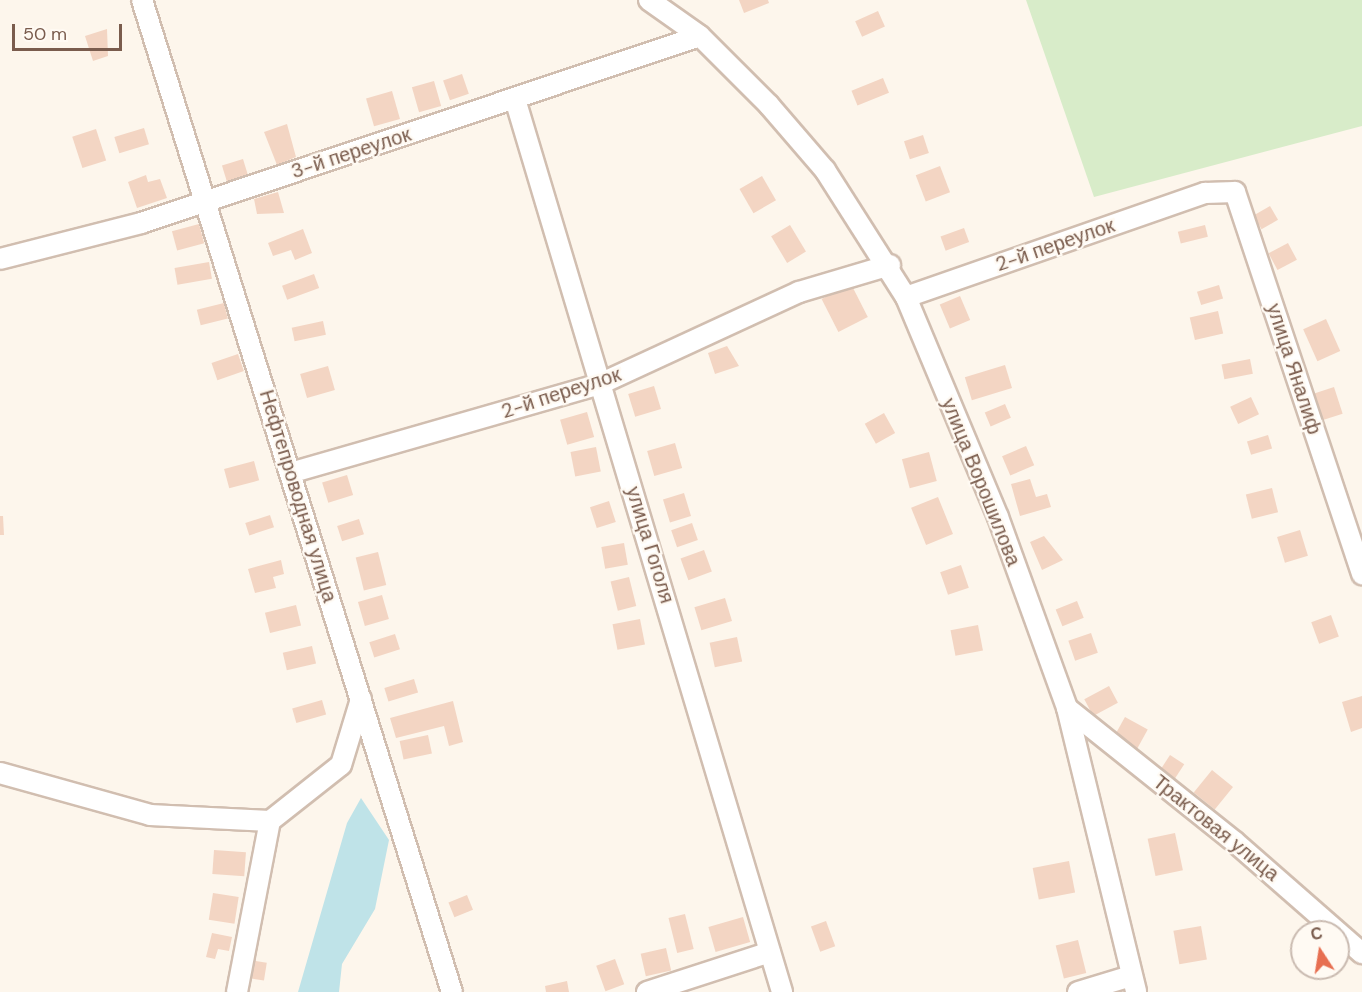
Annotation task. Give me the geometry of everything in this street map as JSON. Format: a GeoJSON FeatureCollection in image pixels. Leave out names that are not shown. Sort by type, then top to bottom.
{"type":"FeatureCollection","features":[{"type":"Feature","properties":{"kind":"street","name":"Нефтепроводная улица"},"geometry":{"type":"LineString","coordinates":[[142,0],[207,200],[452,992]]}},
{"type":"Feature","properties":{"kind":"street","name":"улица Ворошилова"},"geometry":{"type":"LineString","coordinates":[[649,0],[700,36],[825,170],[890,265],[906,297],[998,517],[1067,708],[1134,984]]}},
{"type":"Feature","properties":{"kind":"street","name":"3-й переулок"},"geometry":{"type":"LineString","coordinates":[[0,259],[207,200],[700,36]]}},
{"type":"Feature","properties":{"kind":"street","name":"улица Гоголя"},"geometry":{"type":"LineString","coordinates":[[515,99],[782,992]]}},
{"type":"Feature","properties":{"kind":"street","name":"улица Яналиф"},"geometry":{"type":"LineString","coordinates":[[1205,193],[1235,192],[1240,204],[1362,574]]}},
{"type":"Feature","properties":{"kind":"street","name":"2-й переулок"},"geometry":{"type":"LineString","coordinates":[[906,297],[1205,193]]}},
{"type":"Feature","properties":{"kind":"street","name":"2-й переулок"},"geometry":{"type":"LineString","coordinates":[[290,473],[600,384],[799,292],[890,265]]}},
{"type":"Feature","properties":{"kind":"street"},"geometry":{"type":"LineString","coordinates":[[237,992],[270,821],[341,765],[361,699]]}},
{"type":"Feature","properties":{"kind":"street","name":"Трактовая улица"},"geometry":{"type":"LineString","coordinates":[[1067,708],[1235,842],[1362,953]]}},
{"type":"Feature","properties":{"kind":"street"},"geometry":{"type":"LineString","coordinates":[[0,773],[150,815],[270,821]]}},
{"type":"Feature","properties":{"kind":"street"},"geometry":{"type":"LineString","coordinates":[[647,992],[770,952]]}},
{"type":"Feature","properties":{"kind":"street"},"geometry":{"type":"LineString","coordinates":[[1078,992],[1134,984]]}},
{"type":"Feature","properties":{"kind":"green space"},"geometry":{"type":"Polygon","coordinates":[[[1026,0],[1362,0],[1362,126],[1094,197],[1026,0]]]}},
{"type":"Feature","properties":{"kind":"water"},"geometry":{"type":"Polygon","coordinates":[[[361,798],[389,840],[375,909],[342,964],[339,992],[298,992],[347,823],[361,798]]]}},
{"type":"Feature","properties":{"kind":"building"},"geometry":{"type":"Polygon","coordinates":[[[739,0],[768,0],[769,3],[744,13],[739,0]]]}},
{"type":"Feature","properties":{"kind":"building"},"geometry":{"type":"Polygon","coordinates":[[[878,11],[885,27],[862,37],[855,21],[878,11]]]}},
{"type":"Feature","properties":{"kind":"building"},"geometry":{"type":"Polygon","coordinates":[[[107,29],[108,56],[93,61],[85,36],[107,29]]]}},
{"type":"Feature","properties":{"kind":"building"},"geometry":{"type":"Polygon","coordinates":[[[462,74],[469,94],[450,100],[443,81],[462,74]]]}},
{"type":"Feature","properties":{"kind":"building"},"geometry":{"type":"Polygon","coordinates":[[[883,78],[889,93],[857,106],[851,91],[883,78]]]}},
{"type":"Feature","properties":{"kind":"building"},"geometry":{"type":"Polygon","coordinates":[[[434,81],[441,106],[419,112],[412,87],[434,81]]]}},
{"type":"Feature","properties":{"kind":"building"},"geometry":{"type":"Polygon","coordinates":[[[392,91],[400,119],[374,126],[366,98],[392,91]]]}},
{"type":"Feature","properties":{"kind":"building"},"geometry":{"type":"Polygon","coordinates":[[[287,124],[296,157],[277,165],[264,132],[287,124]]]}},
{"type":"Feature","properties":{"kind":"building"},"geometry":{"type":"Polygon","coordinates":[[[144,128],[149,144],[119,153],[114,137],[144,128]]]}},
{"type":"Feature","properties":{"kind":"building"},"geometry":{"type":"Polygon","coordinates":[[[96,129],[106,160],[82,168],[72,137],[96,129]]]}},
{"type":"Feature","properties":{"kind":"building"},"geometry":{"type":"Polygon","coordinates":[[[923,135],[929,153],[910,159],[904,141],[923,135]]]}},
{"type":"Feature","properties":{"kind":"building"},"geometry":{"type":"Polygon","coordinates":[[[243,159],[248,175],[227,182],[222,165],[243,159]]]}},
{"type":"Feature","properties":{"kind":"building"},"geometry":{"type":"Polygon","coordinates":[[[940,166],[950,192],[926,201],[916,175],[940,166]]]}},
{"type":"Feature","properties":{"kind":"building"},"geometry":{"type":"Polygon","coordinates":[[[146,175],[148,182],[160,179],[167,198],[137,208],[128,182],[146,175]]]}},
{"type":"Feature","properties":{"kind":"building"},"geometry":{"type":"Polygon","coordinates":[[[762,176],[776,200],[753,213],[739,189],[762,176]]]}},
{"type":"Feature","properties":{"kind":"building"},"geometry":{"type":"Polygon","coordinates":[[[278,192],[284,213],[257,214],[254,199],[278,192]]]}},
{"type":"Feature","properties":{"kind":"building"},"geometry":{"type":"Polygon","coordinates":[[[1270,206],[1278,220],[1262,229],[1254,216],[1270,206]]]}},
{"type":"Feature","properties":{"kind":"building"},"geometry":{"type":"Polygon","coordinates":[[[199,224],[204,243],[177,251],[172,231],[199,224]]]}},
{"type":"Feature","properties":{"kind":"building"},"geometry":{"type":"Polygon","coordinates":[[[790,225],[806,252],[787,263],[771,236],[790,225]]]}},
{"type":"Feature","properties":{"kind":"building"},"geometry":{"type":"Polygon","coordinates":[[[1205,225],[1208,237],[1181,243],[1178,232],[1205,225]]]}},
{"type":"Feature","properties":{"kind":"building"},"geometry":{"type":"Polygon","coordinates":[[[964,228],[969,242],[946,251],[941,237],[964,228]]]}},
{"type":"Feature","properties":{"kind":"building"},"geometry":{"type":"Polygon","coordinates":[[[303,229],[312,253],[295,260],[291,250],[273,256],[268,243],[303,229]]]}},
{"type":"Feature","properties":{"kind":"building"},"geometry":{"type":"Polygon","coordinates":[[[1288,243],[1297,260],[1277,270],[1269,253],[1288,243]]]}},
{"type":"Feature","properties":{"kind":"building"},"geometry":{"type":"Polygon","coordinates":[[[209,262],[212,279],[177,285],[175,268],[209,262]]]}},
{"type":"Feature","properties":{"kind":"building"},"geometry":{"type":"Polygon","coordinates":[[[314,274],[319,288],[287,300],[282,286],[314,274]]]}},
{"type":"Feature","properties":{"kind":"building"},"geometry":{"type":"Polygon","coordinates":[[[851,284],[868,317],[838,332],[822,299],[851,284]]]}},
{"type":"Feature","properties":{"kind":"building"},"geometry":{"type":"Polygon","coordinates":[[[1219,285],[1223,298],[1201,305],[1197,292],[1219,285]]]}},
{"type":"Feature","properties":{"kind":"building"},"geometry":{"type":"Polygon","coordinates":[[[960,296],[970,320],[950,329],[940,305],[960,296]]]}},
{"type":"Feature","properties":{"kind":"building"},"geometry":{"type":"Polygon","coordinates":[[[224,303],[228,319],[201,325],[197,310],[224,303]]]}},
{"type":"Feature","properties":{"kind":"building"},"geometry":{"type":"Polygon","coordinates":[[[1218,311],[1223,333],[1195,340],[1190,318],[1218,311]]]}},
{"type":"Feature","properties":{"kind":"building"},"geometry":{"type":"Polygon","coordinates":[[[1326,319],[1340,351],[1317,361],[1303,329],[1326,319]]]}},
{"type":"Feature","properties":{"kind":"building"},"geometry":{"type":"Polygon","coordinates":[[[323,321],[326,335],[295,341],[292,328],[323,321]]]}},
{"type":"Feature","properties":{"kind":"building"},"geometry":{"type":"Polygon","coordinates":[[[727,346],[739,366],[715,374],[708,353],[727,346]]]}},
{"type":"Feature","properties":{"kind":"building"},"geometry":{"type":"Polygon","coordinates":[[[238,354],[244,371],[217,380],[212,363],[238,354]]]}},
{"type":"Feature","properties":{"kind":"building"},"geometry":{"type":"Polygon","coordinates":[[[1250,359],[1253,374],[1224,379],[1222,365],[1250,359]]]}},
{"type":"Feature","properties":{"kind":"building"},"geometry":{"type":"Polygon","coordinates":[[[1005,365],[1012,388],[972,400],[965,377],[1005,365]]]}},
{"type":"Feature","properties":{"kind":"building"},"geometry":{"type":"Polygon","coordinates":[[[328,366],[335,390],[307,398],[300,374],[328,366]]]}},
{"type":"Feature","properties":{"kind":"building"},"geometry":{"type":"Polygon","coordinates":[[[654,386],[661,409],[635,417],[628,394],[654,386]]]}},
{"type":"Feature","properties":{"kind":"building"},"geometry":{"type":"Polygon","coordinates":[[[1334,387],[1343,414],[1320,421],[1311,394],[1334,387]]]}},
{"type":"Feature","properties":{"kind":"building"},"geometry":{"type":"Polygon","coordinates":[[[1251,397],[1259,414],[1238,424],[1230,407],[1251,397]]]}},
{"type":"Feature","properties":{"kind":"building"},"geometry":{"type":"Polygon","coordinates":[[[1005,404],[1011,418],[991,426],[985,413],[1005,404]]]}},
{"type":"Feature","properties":{"kind":"building"},"geometry":{"type":"Polygon","coordinates":[[[587,412],[594,437],[567,445],[560,420],[587,412]]]}},
{"type":"Feature","properties":{"kind":"building"},"geometry":{"type":"Polygon","coordinates":[[[884,413],[895,433],[876,444],[865,424],[884,413]]]}},
{"type":"Feature","properties":{"kind":"building"},"geometry":{"type":"Polygon","coordinates":[[[1268,435],[1272,448],[1251,455],[1247,441],[1268,435]]]}},
{"type":"Feature","properties":{"kind":"building"},"geometry":{"type":"Polygon","coordinates":[[[675,443],[682,468],[654,476],[647,451],[675,443]]]}},
{"type":"Feature","properties":{"kind":"building"},"geometry":{"type":"Polygon","coordinates":[[[1026,446],[1034,465],[1010,475],[1002,456],[1026,446]]]}},
{"type":"Feature","properties":{"kind":"building"},"geometry":{"type":"Polygon","coordinates":[[[596,447],[601,472],[575,477],[570,452],[596,447]]]}},
{"type":"Feature","properties":{"kind":"building"},"geometry":{"type":"Polygon","coordinates":[[[929,452],[937,481],[910,488],[902,459],[929,452]]]}},
{"type":"Feature","properties":{"kind":"building"},"geometry":{"type":"Polygon","coordinates":[[[254,461],[259,480],[229,488],[224,469],[254,461]]]}},
{"type":"Feature","properties":{"kind":"building"},"geometry":{"type":"Polygon","coordinates":[[[347,475],[353,495],[328,503],[322,483],[347,475]]]}},
{"type":"Feature","properties":{"kind":"building"},"geometry":{"type":"Polygon","coordinates":[[[1030,479],[1036,497],[1047,494],[1051,507],[1020,516],[1011,484],[1030,479]]]}},
{"type":"Feature","properties":{"kind":"building"},"geometry":{"type":"Polygon","coordinates":[[[1272,488],[1278,512],[1252,519],[1246,495],[1272,488]]]}},
{"type":"Feature","properties":{"kind":"building"},"geometry":{"type":"Polygon","coordinates":[[[684,493],[691,516],[670,522],[663,499],[684,493]]]}},
{"type":"Feature","properties":{"kind":"building"},"geometry":{"type":"Polygon","coordinates":[[[938,497],[953,534],[926,545],[911,508],[938,497]]]}},
{"type":"Feature","properties":{"kind":"building"},"geometry":{"type":"Polygon","coordinates":[[[609,501],[616,522],[597,528],[590,507],[609,501]]]}},
{"type":"Feature","properties":{"kind":"building"},"geometry":{"type":"Polygon","coordinates":[[[270,515],[274,527],[249,535],[245,523],[270,515]]]}},
{"type":"Feature","properties":{"kind":"building"},"geometry":{"type":"Polygon","coordinates":[[[0,516],[3,516],[4,535],[0,535],[0,516]]]}},
{"type":"Feature","properties":{"kind":"building"},"geometry":{"type":"Polygon","coordinates":[[[359,519],[364,534],[342,541],[337,526],[359,519]]]}},
{"type":"Feature","properties":{"kind":"building"},"geometry":{"type":"Polygon","coordinates":[[[692,523],[698,540],[677,547],[671,530],[692,523]]]}},
{"type":"Feature","properties":{"kind":"building"},"geometry":{"type":"Polygon","coordinates":[[[1300,530],[1308,556],[1285,563],[1277,537],[1300,530]]]}},
{"type":"Feature","properties":{"kind":"building"},"geometry":{"type":"Polygon","coordinates":[[[1044,536],[1063,560],[1042,570],[1030,542],[1044,536]]]}},
{"type":"Feature","properties":{"kind":"building"},"geometry":{"type":"Polygon","coordinates":[[[624,543],[628,565],[605,569],[601,547],[624,543]]]}},
{"type":"Feature","properties":{"kind":"building"},"geometry":{"type":"Polygon","coordinates":[[[704,550],[712,572],[688,580],[681,559],[704,550]]]}},
{"type":"Feature","properties":{"kind":"building"},"geometry":{"type":"Polygon","coordinates":[[[378,552],[386,585],[364,591],[356,558],[378,552]]]}},
{"type":"Feature","properties":{"kind":"building"},"geometry":{"type":"Polygon","coordinates":[[[281,560],[284,574],[273,577],[276,588],[255,593],[248,569],[281,560]]]}},
{"type":"Feature","properties":{"kind":"building"},"geometry":{"type":"Polygon","coordinates":[[[961,565],[969,588],[948,595],[940,572],[961,565]]]}},
{"type":"Feature","properties":{"kind":"building"},"geometry":{"type":"Polygon","coordinates":[[[629,577],[636,606],[618,611],[611,582],[629,577]]]}},
{"type":"Feature","properties":{"kind":"building"},"geometry":{"type":"Polygon","coordinates":[[[382,595],[389,619],[365,626],[358,602],[382,595]]]}},
{"type":"Feature","properties":{"kind":"building"},"geometry":{"type":"Polygon","coordinates":[[[725,598],[732,621],[701,630],[694,607],[725,598]]]}},
{"type":"Feature","properties":{"kind":"building"},"geometry":{"type":"Polygon","coordinates":[[[1077,601],[1084,618],[1062,626],[1056,610],[1077,601]]]}},
{"type":"Feature","properties":{"kind":"building"},"geometry":{"type":"Polygon","coordinates":[[[296,605],[301,625],[270,633],[265,613],[296,605]]]}},
{"type":"Feature","properties":{"kind":"building"},"geometry":{"type":"Polygon","coordinates":[[[1331,615],[1339,637],[1319,644],[1311,622],[1331,615]]]}},
{"type":"Feature","properties":{"kind":"building"},"geometry":{"type":"Polygon","coordinates":[[[640,619],[645,645],[617,650],[613,624],[640,619]]]}},
{"type":"Feature","properties":{"kind":"building"},"geometry":{"type":"Polygon","coordinates":[[[978,625],[983,651],[955,656],[951,630],[978,625]]]}},
{"type":"Feature","properties":{"kind":"building"},"geometry":{"type":"Polygon","coordinates":[[[1091,633],[1098,653],[1075,661],[1068,641],[1091,633]]]}},
{"type":"Feature","properties":{"kind":"building"},"geometry":{"type":"Polygon","coordinates":[[[395,634],[400,649],[374,658],[369,642],[395,634]]]}},
{"type":"Feature","properties":{"kind":"building"},"geometry":{"type":"Polygon","coordinates":[[[737,637],[742,661],[715,667],[710,643],[737,637]]]}},
{"type":"Feature","properties":{"kind":"building"},"geometry":{"type":"Polygon","coordinates":[[[312,646],[316,664],[287,670],[283,653],[312,646]]]}},
{"type":"Feature","properties":{"kind":"building"},"geometry":{"type":"Polygon","coordinates":[[[414,679],[418,692],[388,701],[384,688],[414,679]]]}},
{"type":"Feature","properties":{"kind":"building"},"geometry":{"type":"Polygon","coordinates":[[[1109,686],[1118,703],[1093,716],[1084,699],[1109,686]]]}},
{"type":"Feature","properties":{"kind":"building"},"geometry":{"type":"Polygon","coordinates":[[[1362,696],[1362,728],[1351,732],[1342,702],[1362,696]]]}},
{"type":"Feature","properties":{"kind":"building"},"geometry":{"type":"Polygon","coordinates":[[[322,700],[326,714],[296,723],[292,709],[322,700]]]}},
{"type":"Feature","properties":{"kind":"building"},"geometry":{"type":"Polygon","coordinates":[[[453,701],[463,742],[449,746],[444,726],[396,738],[390,718],[453,701]]]}},
{"type":"Feature","properties":{"kind":"building"},"geometry":{"type":"Polygon","coordinates":[[[1125,717],[1148,730],[1137,750],[1114,737],[1125,717]]]}},
{"type":"Feature","properties":{"kind":"building"},"geometry":{"type":"Polygon","coordinates":[[[428,735],[432,754],[404,760],[400,741],[428,735]]]}},
{"type":"Feature","properties":{"kind":"building"},"geometry":{"type":"Polygon","coordinates":[[[1170,755],[1184,764],[1174,779],[1160,770],[1170,755]]]}},
{"type":"Feature","properties":{"kind":"building"},"geometry":{"type":"Polygon","coordinates":[[[1212,770],[1233,787],[1215,810],[1194,793],[1212,770]]]}},
{"type":"Feature","properties":{"kind":"building"},"geometry":{"type":"Polygon","coordinates":[[[1175,833],[1183,870],[1156,876],[1148,839],[1175,833]]]}},
{"type":"Feature","properties":{"kind":"building"},"geometry":{"type":"Polygon","coordinates":[[[214,850],[246,852],[244,876],[212,874],[214,850]]]}},
{"type":"Feature","properties":{"kind":"building"},"geometry":{"type":"Polygon","coordinates":[[[1069,861],[1075,892],[1039,899],[1033,868],[1069,861]]]}},
{"type":"Feature","properties":{"kind":"building"},"geometry":{"type":"Polygon","coordinates":[[[213,893],[239,897],[234,924],[209,920],[213,893]]]}},
{"type":"Feature","properties":{"kind":"building"},"geometry":{"type":"Polygon","coordinates":[[[467,895],[473,910],[454,917],[448,902],[467,895]]]}},
{"type":"Feature","properties":{"kind":"building"},"geometry":{"type":"Polygon","coordinates":[[[685,914],[694,949],[677,953],[669,918],[685,914]]]}},
{"type":"Feature","properties":{"kind":"building"},"geometry":{"type":"Polygon","coordinates":[[[743,917],[750,942],[716,952],[708,927],[743,917]]]}},
{"type":"Feature","properties":{"kind":"building"},"geometry":{"type":"Polygon","coordinates":[[[826,921],[835,946],[820,952],[811,926],[826,921]]]}},
{"type":"Feature","properties":{"kind":"building"},"geometry":{"type":"Polygon","coordinates":[[[1201,926],[1207,959],[1179,964],[1173,931],[1201,926]]]}},
{"type":"Feature","properties":{"kind":"building"},"geometry":{"type":"Polygon","coordinates":[[[212,933],[232,937],[229,951],[218,949],[215,959],[206,957],[212,933]]]}},
{"type":"Feature","properties":{"kind":"building"},"geometry":{"type":"Polygon","coordinates":[[[1078,940],[1086,973],[1064,979],[1056,946],[1078,940]]]}},
{"type":"Feature","properties":{"kind":"building"},"geometry":{"type":"Polygon","coordinates":[[[666,948],[671,970],[646,976],[641,954],[666,948]]]}},
{"type":"Feature","properties":{"kind":"building"},"geometry":{"type":"Polygon","coordinates":[[[615,959],[624,984],[605,991],[596,966],[615,959]]]}},
{"type":"Feature","properties":{"kind":"building"},"geometry":{"type":"Polygon","coordinates":[[[249,960],[267,963],[264,981],[246,978],[249,960]]]}},
{"type":"Feature","properties":{"kind":"building"},"geometry":{"type":"Polygon","coordinates":[[[567,981],[569,992],[546,992],[545,986],[567,981]]]}}]}
